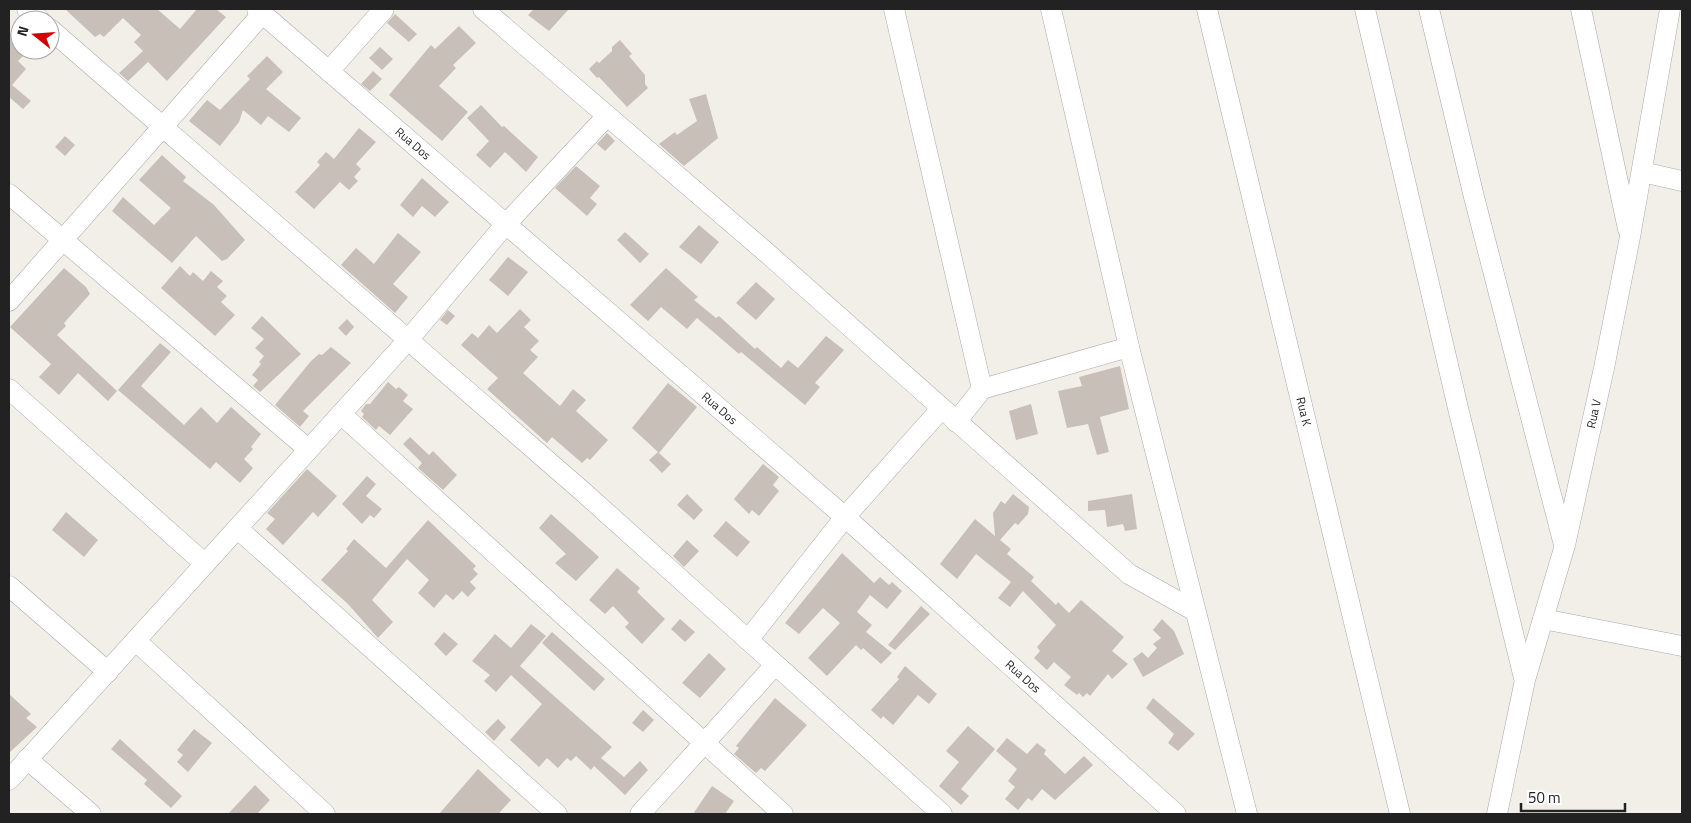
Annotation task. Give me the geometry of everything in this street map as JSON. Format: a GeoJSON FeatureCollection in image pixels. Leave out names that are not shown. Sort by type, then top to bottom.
{"type":"FeatureCollection","features":[{"type":"Feature","properties":{"kind":"street"},"geometry":{"type":"LineString","coordinates":[[329,71],[384,9]]}},
{"type":"Feature","properties":{"kind":"street"},"geometry":{"type":"LineString","coordinates":[[483,9],[767,254],[1130,574],[1195,612]]}},
{"type":"Feature","properties":{"kind":"street"},"geometry":{"type":"LineString","coordinates":[[894,9],[982,389]]}},
{"type":"Feature","properties":{"kind":"street"},"geometry":{"type":"LineString","coordinates":[[1051,9],[1129,347],[1248,814]]}},
{"type":"Feature","properties":{"kind":"street","name":"Rua K"},"geometry":{"type":"LineString","coordinates":[[1206,9],[1400,814]]}},
{"type":"Feature","properties":{"kind":"street"},"geometry":{"type":"LineString","coordinates":[[1365,9],[1458,408],[1525,680]]}},
{"type":"Feature","properties":{"kind":"street"},"geometry":{"type":"LineString","coordinates":[[1428,9],[1474,197],[1565,546]]}},
{"type":"Feature","properties":{"kind":"street"},"geometry":{"type":"LineString","coordinates":[[1581,9],[1630,237]]}},
{"type":"Feature","properties":{"kind":"street","name":"Rua V"},"geometry":{"type":"LineString","coordinates":[[1497,814],[1525,680],[1565,546],[1604,368],[1642,172],[1670,9]]}},
{"type":"Feature","properties":{"kind":"street"},"geometry":{"type":"LineString","coordinates":[[9,301],[260,11]]}},
{"type":"Feature","properties":{"kind":"street","name":"Rua Dos"},"geometry":{"type":"LineString","coordinates":[[260,11],[505,225],[845,517],[1176,814]]}},
{"type":"Feature","properties":{"kind":"street"},"geometry":{"type":"LineString","coordinates":[[60,38],[574,484],[942,814]]}},
{"type":"Feature","properties":{"kind":"street"},"geometry":{"type":"LineString","coordinates":[[9,780],[408,340],[505,225],[606,117]]}},
{"type":"Feature","properties":{"kind":"street"},"geometry":{"type":"LineString","coordinates":[[1642,172],[1682,181]]}},
{"type":"Feature","properties":{"kind":"street"},"geometry":{"type":"LineString","coordinates":[[9,194],[308,449]]}},
{"type":"Feature","properties":{"kind":"street"},"geometry":{"type":"LineString","coordinates":[[748,640],[845,517],[949,416],[982,389],[1129,347]]}},
{"type":"Feature","properties":{"kind":"street"},"geometry":{"type":"LineString","coordinates":[[9,389],[205,564]]}},
{"type":"Feature","properties":{"kind":"street"},"geometry":{"type":"LineString","coordinates":[[341,414],[783,814]]}},
{"type":"Feature","properties":{"kind":"street"},"geometry":{"type":"LineString","coordinates":[[238,528],[557,814]]}},
{"type":"Feature","properties":{"kind":"street"},"geometry":{"type":"LineString","coordinates":[[9,586],[108,672]]}},
{"type":"Feature","properties":{"kind":"street"},"geometry":{"type":"LineString","coordinates":[[1543,619],[1682,646]]}},
{"type":"Feature","properties":{"kind":"street"},"geometry":{"type":"LineString","coordinates":[[136,641],[325,814]]}},
{"type":"Feature","properties":{"kind":"street"},"geometry":{"type":"LineString","coordinates":[[640,814],[775,665]]}},
{"type":"Feature","properties":{"kind":"street"},"geometry":{"type":"LineString","coordinates":[[28,759],[91,814]]}},
{"type":"Feature","properties":{"kind":"building"},"geometry":{"type":"Polygon","coordinates":[[[65,9],[157,9],[180,29],[197,9],[216,9],[226,17],[167,81],[148,62],[128,81],[119,73],[143,51],[134,42],[141,35],[123,18],[104,37],[100,34],[95,37],[65,9]]]}},
{"type":"Feature","properties":{"kind":"building"},"geometry":{"type":"Polygon","coordinates":[[[534,9],[569,9],[549,31],[528,15],[534,9]]]}},
{"type":"Feature","properties":{"kind":"building"},"geometry":{"type":"Polygon","coordinates":[[[395,14],[417,34],[409,42],[387,23],[395,14]]]}},
{"type":"Feature","properties":{"kind":"building"},"geometry":{"type":"Polygon","coordinates":[[[459,26],[476,43],[453,65],[456,68],[439,86],[468,112],[442,141],[389,95],[431,45],[435,49],[459,26]]]}},
{"type":"Feature","properties":{"kind":"building"},"geometry":{"type":"Polygon","coordinates":[[[9,32],[10,60],[19,60],[26,69],[12,85],[31,101],[23,109],[9,97],[9,32]]]}},
{"type":"Feature","properties":{"kind":"building"},"geometry":{"type":"Polygon","coordinates":[[[620,40],[632,54],[629,56],[645,75],[645,84],[648,88],[627,107],[589,69],[612,51],[612,47],[620,40]]]}},
{"type":"Feature","properties":{"kind":"building"},"geometry":{"type":"Polygon","coordinates":[[[380,47],[393,59],[382,70],[369,58],[380,47]]]}},
{"type":"Feature","properties":{"kind":"building"},"geometry":{"type":"Polygon","coordinates":[[[267,56],[283,72],[266,89],[301,118],[289,132],[268,116],[261,125],[243,110],[239,122],[220,146],[189,121],[207,100],[220,110],[250,79],[247,76],[267,56]]]}},
{"type":"Feature","properties":{"kind":"building"},"geometry":{"type":"Polygon","coordinates":[[[373,71],[382,79],[370,91],[361,84],[373,71]]]}},
{"type":"Feature","properties":{"kind":"building"},"geometry":{"type":"Polygon","coordinates":[[[706,94],[718,138],[684,166],[659,144],[675,132],[677,135],[697,121],[689,99],[706,94]]]}},
{"type":"Feature","properties":{"kind":"building"},"geometry":{"type":"Polygon","coordinates":[[[481,105],[502,127],[504,126],[538,157],[526,172],[505,152],[490,168],[476,155],[489,141],[467,118],[481,105]]]}},
{"type":"Feature","properties":{"kind":"building"},"geometry":{"type":"Polygon","coordinates":[[[359,128],[376,142],[356,164],[361,169],[354,177],[358,181],[349,190],[340,182],[314,209],[295,192],[320,165],[317,162],[326,152],[334,159],[359,128]]]}},
{"type":"Feature","properties":{"kind":"building"},"geometry":{"type":"Polygon","coordinates":[[[607,133],[615,141],[605,151],[597,144],[607,133]]]}},
{"type":"Feature","properties":{"kind":"building"},"geometry":{"type":"Polygon","coordinates":[[[65,136],[75,145],[65,156],[55,147],[65,136]]]}},
{"type":"Feature","properties":{"kind":"building"},"geometry":{"type":"Polygon","coordinates":[[[162,155],[186,177],[183,181],[214,205],[245,240],[227,259],[222,261],[196,236],[172,263],[112,211],[123,197],[154,225],[171,208],[139,180],[162,155]]]}},
{"type":"Feature","properties":{"kind":"building"},"geometry":{"type":"Polygon","coordinates":[[[576,166],[600,186],[590,198],[597,204],[587,216],[555,188],[576,166]]]}},
{"type":"Feature","properties":{"kind":"building"},"geometry":{"type":"Polygon","coordinates":[[[422,178],[449,202],[435,217],[422,206],[413,217],[400,205],[422,178]]]}},
{"type":"Feature","properties":{"kind":"building"},"geometry":{"type":"Polygon","coordinates":[[[699,225],[719,242],[701,264],[679,247],[699,225]]]}},
{"type":"Feature","properties":{"kind":"building"},"geometry":{"type":"Polygon","coordinates":[[[625,232],[649,254],[640,263],[617,240],[625,232]]]}},
{"type":"Feature","properties":{"kind":"building"},"geometry":{"type":"Polygon","coordinates":[[[398,233],[421,252],[393,284],[408,297],[395,313],[341,265],[356,248],[374,264],[398,233]]]}},
{"type":"Feature","properties":{"kind":"building"},"geometry":{"type":"Polygon","coordinates":[[[508,257],[528,272],[508,296],[489,280],[508,257]]]}},
{"type":"Feature","properties":{"kind":"building"},"geometry":{"type":"Polygon","coordinates":[[[180,266],[190,276],[193,272],[203,281],[211,271],[223,281],[217,287],[227,296],[221,302],[235,315],[215,336],[161,288],[180,266]]]}},
{"type":"Feature","properties":{"kind":"building"},"geometry":{"type":"Polygon","coordinates":[[[64,268],[86,287],[90,294],[64,323],[66,326],[57,335],[117,391],[108,401],[78,373],[59,395],[39,377],[51,364],[10,327],[64,268]]]}},
{"type":"Feature","properties":{"kind":"building"},"geometry":{"type":"Polygon","coordinates":[[[666,268],[698,297],[694,300],[716,318],[719,316],[755,349],[757,347],[781,368],[788,360],[798,368],[826,336],[844,350],[815,383],[820,387],[805,405],[741,352],[739,354],[697,318],[687,329],[661,307],[648,321],[630,305],[666,268]]]}},
{"type":"Feature","properties":{"kind":"building"},"geometry":{"type":"Polygon","coordinates":[[[756,282],[775,299],[756,320],[736,303],[756,282]]]}},
{"type":"Feature","properties":{"kind":"building"},"geometry":{"type":"Polygon","coordinates":[[[520,309],[531,320],[524,327],[539,341],[530,350],[538,357],[523,373],[560,406],[573,389],[586,400],[576,411],[608,440],[590,460],[587,458],[582,463],[552,437],[547,443],[487,389],[498,378],[461,345],[472,333],[478,338],[489,325],[497,333],[520,309]]]}},
{"type":"Feature","properties":{"kind":"building"},"geometry":{"type":"Polygon","coordinates":[[[448,310],[455,316],[447,325],[440,320],[448,310]]]}},
{"type":"Feature","properties":{"kind":"building"},"geometry":{"type":"Polygon","coordinates":[[[262,316],[301,354],[260,392],[253,386],[258,380],[252,375],[261,364],[259,362],[264,356],[255,348],[264,339],[251,328],[262,316]]]}},
{"type":"Feature","properties":{"kind":"building"},"geometry":{"type":"Polygon","coordinates":[[[347,319],[354,327],[346,336],[338,328],[347,319]]]}},
{"type":"Feature","properties":{"kind":"building"},"geometry":{"type":"Polygon","coordinates":[[[160,343],[171,352],[141,386],[184,425],[201,407],[217,423],[231,407],[261,434],[251,447],[253,449],[244,459],[253,468],[240,483],[216,462],[210,469],[118,390],[160,343]]]}},
{"type":"Feature","properties":{"kind":"building"},"geometry":{"type":"Polygon","coordinates":[[[331,347],[351,363],[303,411],[309,416],[300,427],[275,405],[311,361],[331,347]]]}},
{"type":"Feature","properties":{"kind":"building"},"geometry":{"type":"Polygon","coordinates":[[[1120,366],[1129,409],[1100,417],[1109,452],[1097,455],[1088,424],[1067,428],[1058,391],[1082,386],[1079,377],[1120,366]]]}},
{"type":"Feature","properties":{"kind":"building"},"geometry":{"type":"Polygon","coordinates":[[[388,382],[396,389],[399,387],[408,395],[403,401],[413,409],[390,435],[379,426],[376,430],[362,417],[364,414],[361,411],[366,404],[370,404],[388,382]]]}},
{"type":"Feature","properties":{"kind":"building"},"geometry":{"type":"Polygon","coordinates":[[[668,383],[697,407],[659,453],[671,464],[662,473],[649,460],[658,452],[632,428],[668,383]]]}},
{"type":"Feature","properties":{"kind":"building"},"geometry":{"type":"Polygon","coordinates":[[[1031,404],[1038,434],[1016,440],[1009,411],[1031,404]]]}},
{"type":"Feature","properties":{"kind":"building"},"geometry":{"type":"Polygon","coordinates":[[[410,437],[429,455],[433,451],[457,475],[443,490],[418,468],[422,463],[403,444],[410,437]]]}},
{"type":"Feature","properties":{"kind":"building"},"geometry":{"type":"Polygon","coordinates":[[[763,464],[779,477],[773,485],[779,491],[759,516],[752,510],[749,514],[734,499],[763,464]]]}},
{"type":"Feature","properties":{"kind":"building"},"geometry":{"type":"Polygon","coordinates":[[[307,469],[337,496],[318,517],[313,512],[283,545],[266,529],[275,519],[267,513],[307,469]]]}},
{"type":"Feature","properties":{"kind":"building"},"geometry":{"type":"Polygon","coordinates":[[[367,476],[376,484],[366,496],[382,509],[374,518],[370,515],[362,524],[342,504],[367,476]]]}},
{"type":"Feature","properties":{"kind":"building"},"geometry":{"type":"Polygon","coordinates":[[[687,494],[703,510],[694,520],[677,505],[687,494]]]}},
{"type":"Feature","properties":{"kind":"building"},"geometry":{"type":"Polygon","coordinates":[[[1013,494],[1029,507],[1028,514],[1018,525],[1015,523],[1000,540],[1011,549],[1007,554],[1034,577],[1031,581],[1056,605],[1058,602],[1069,613],[1081,600],[1124,637],[1112,651],[1128,664],[1112,679],[1108,674],[1090,696],[1087,693],[1083,697],[1079,693],[1077,695],[1064,685],[1071,677],[1054,662],[1047,670],[1034,658],[1040,651],[1037,647],[1056,625],[1023,591],[1010,607],[998,598],[1011,582],[976,554],[957,579],[940,564],[975,519],[995,536],[993,513],[1001,501],[1005,504],[1013,494]]]}},
{"type":"Feature","properties":{"kind":"building"},"geometry":{"type":"Polygon","coordinates":[[[1132,494],[1137,529],[1125,531],[1123,524],[1107,527],[1105,510],[1088,511],[1088,501],[1132,494]]]}},
{"type":"Feature","properties":{"kind":"building"},"geometry":{"type":"Polygon","coordinates":[[[66,512],[98,540],[84,557],[52,530],[66,512]]]}},
{"type":"Feature","properties":{"kind":"building"},"geometry":{"type":"Polygon","coordinates":[[[551,514],[599,557],[576,581],[555,563],[566,554],[539,528],[551,514]]]}},
{"type":"Feature","properties":{"kind":"building"},"geometry":{"type":"Polygon","coordinates":[[[428,520],[476,566],[473,569],[478,574],[470,582],[476,588],[468,597],[462,591],[453,600],[446,594],[434,608],[418,593],[429,580],[407,559],[372,600],[393,622],[378,638],[348,604],[321,580],[348,551],[346,549],[354,539],[386,568],[428,520]]]}},
{"type":"Feature","properties":{"kind":"building"},"geometry":{"type":"Polygon","coordinates":[[[726,521],[750,542],[737,557],[713,536],[726,521]]]}},
{"type":"Feature","properties":{"kind":"building"},"geometry":{"type":"Polygon","coordinates":[[[687,540],[699,551],[684,567],[673,556],[687,540]]]}},
{"type":"Feature","properties":{"kind":"building"},"geometry":{"type":"Polygon","coordinates":[[[842,553],[874,583],[880,577],[889,585],[892,582],[902,591],[887,609],[870,595],[857,612],[872,625],[866,632],[892,653],[881,664],[863,648],[861,650],[856,645],[827,676],[808,658],[840,623],[823,608],[799,634],[785,623],[842,553]]]}},
{"type":"Feature","properties":{"kind":"building"},"geometry":{"type":"Polygon","coordinates":[[[617,568],[640,588],[637,592],[665,619],[642,644],[625,627],[629,623],[613,606],[605,614],[589,600],[617,568]]]}},
{"type":"Feature","properties":{"kind":"building"},"geometry":{"type":"Polygon","coordinates":[[[921,606],[930,614],[895,650],[888,645],[921,606]]]}},
{"type":"Feature","properties":{"kind":"building"},"geometry":{"type":"Polygon","coordinates":[[[680,619],[695,632],[685,642],[671,629],[680,619]]]}},
{"type":"Feature","properties":{"kind":"building"},"geometry":{"type":"Polygon","coordinates":[[[1162,619],[1174,631],[1184,654],[1143,677],[1133,659],[1142,652],[1148,658],[1157,648],[1153,644],[1161,638],[1153,630],[1162,619]]]}},
{"type":"Feature","properties":{"kind":"building"},"geometry":{"type":"Polygon","coordinates":[[[531,624],[546,636],[520,666],[612,747],[601,758],[624,777],[640,761],[648,770],[625,795],[594,766],[591,770],[576,756],[571,761],[567,758],[558,768],[547,758],[539,767],[510,740],[542,704],[511,675],[496,692],[484,681],[490,675],[472,661],[495,634],[511,648],[531,624]]]}},
{"type":"Feature","properties":{"kind":"building"},"geometry":{"type":"Polygon","coordinates":[[[444,632],[458,644],[446,656],[434,644],[444,632]]]}},
{"type":"Feature","properties":{"kind":"building"},"geometry":{"type":"Polygon","coordinates":[[[552,632],[605,679],[594,691],[542,643],[552,632]]]}},
{"type":"Feature","properties":{"kind":"building"},"geometry":{"type":"Polygon","coordinates":[[[709,653],[726,669],[700,698],[682,683],[709,653]]]}},
{"type":"Feature","properties":{"kind":"building"},"geometry":{"type":"Polygon","coordinates":[[[905,666],[937,694],[929,704],[918,695],[893,725],[883,716],[881,719],[871,710],[899,679],[897,677],[905,666]]]}},
{"type":"Feature","properties":{"kind":"building"},"geometry":{"type":"Polygon","coordinates":[[[9,694],[31,714],[26,718],[37,727],[9,753],[9,694]]]}},
{"type":"Feature","properties":{"kind":"building"},"geometry":{"type":"Polygon","coordinates":[[[775,698],[807,725],[765,771],[761,768],[756,773],[734,754],[739,748],[736,746],[775,698]]]}},
{"type":"Feature","properties":{"kind":"building"},"geometry":{"type":"Polygon","coordinates":[[[1153,698],[1195,734],[1178,751],[1168,743],[1174,734],[1146,708],[1153,698]]]}},
{"type":"Feature","properties":{"kind":"building"},"geometry":{"type":"Polygon","coordinates":[[[643,710],[654,720],[643,732],[632,723],[643,710]]]}},
{"type":"Feature","properties":{"kind":"building"},"geometry":{"type":"Polygon","coordinates":[[[498,719],[506,727],[494,741],[485,732],[498,719]]]}},
{"type":"Feature","properties":{"kind":"building"},"geometry":{"type":"Polygon","coordinates":[[[968,726],[995,749],[961,789],[969,796],[961,805],[939,786],[959,762],[946,751],[968,726]]]}},
{"type":"Feature","properties":{"kind":"building"},"geometry":{"type":"Polygon","coordinates":[[[194,729],[212,743],[188,772],[177,762],[183,755],[177,750],[194,729]]]}},
{"type":"Feature","properties":{"kind":"building"},"geometry":{"type":"Polygon","coordinates":[[[1007,738],[1027,754],[1037,743],[1046,750],[1044,754],[1065,774],[1084,756],[1093,765],[1055,800],[1042,789],[1032,801],[1028,798],[1018,810],[1005,799],[1015,787],[1008,781],[1017,769],[996,751],[1007,738]]]}},
{"type":"Feature","properties":{"kind":"building"},"geometry":{"type":"Polygon","coordinates":[[[120,739],[182,796],[171,808],[144,784],[147,780],[111,749],[120,739]]]}},
{"type":"Feature","properties":{"kind":"building"},"geometry":{"type":"Polygon","coordinates":[[[478,769],[511,800],[499,814],[439,814],[478,769]]]}},
{"type":"Feature","properties":{"kind":"building"},"geometry":{"type":"Polygon","coordinates":[[[255,785],[270,800],[257,814],[228,814],[255,785]]]}},
{"type":"Feature","properties":{"kind":"building"},"geometry":{"type":"Polygon","coordinates":[[[712,786],[734,801],[725,814],[693,814],[712,786]]]}}]}
